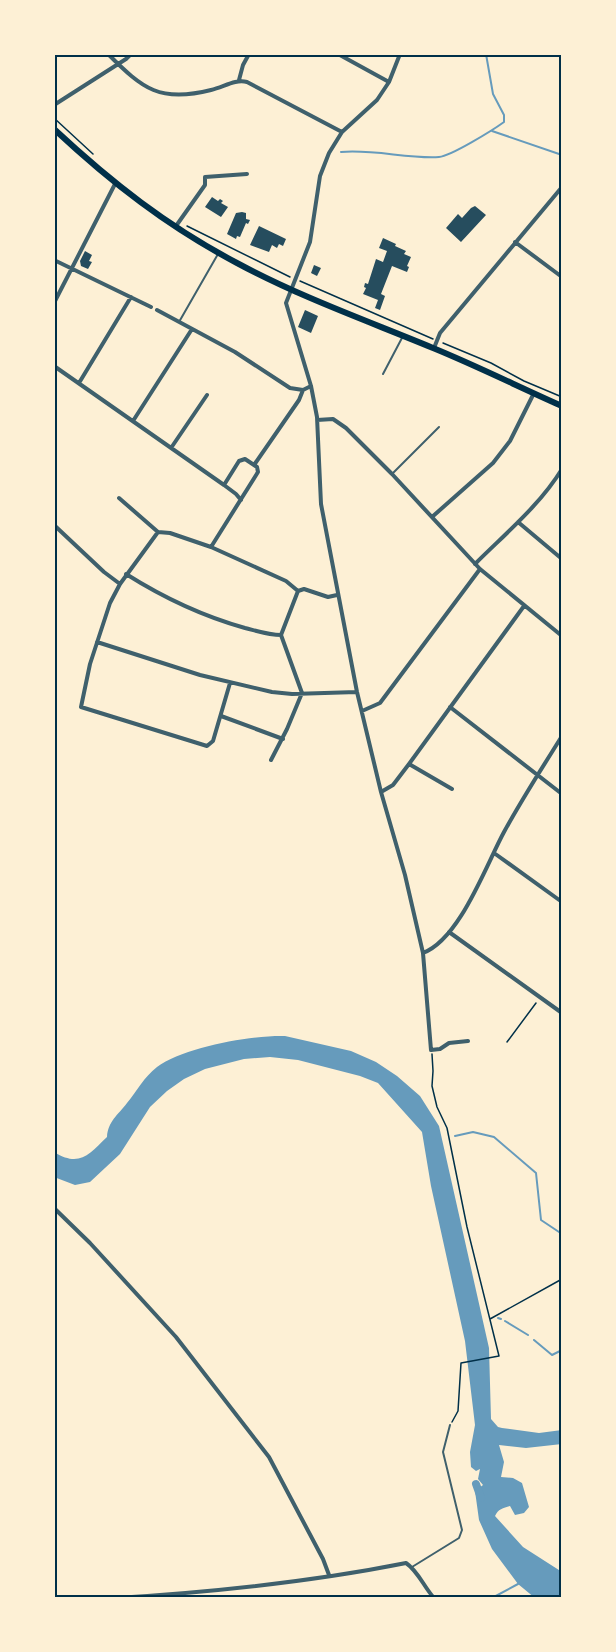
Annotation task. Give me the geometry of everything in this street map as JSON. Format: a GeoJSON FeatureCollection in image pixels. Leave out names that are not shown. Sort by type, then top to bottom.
{"type":"FeatureCollection","features":[{"type":"Feature","properties":{"kind":"main road"},"geometry":{"type":"LineString","coordinates":[[54,129],[115,184],[218,253],[291,289],[434,348],[562,406]]}},
{"type":"Feature","properties":{"kind":"street"},"geometry":{"type":"LineString","coordinates":[[108,54],[129,76],[153,90],[178,95],[204,92],[239,80],[247,82],[342,132]]}},
{"type":"Feature","properties":{"kind":"street"},"geometry":{"type":"LineString","coordinates":[[54,105],[131,54]]}},
{"type":"Feature","properties":{"kind":"street"},"geometry":{"type":"LineString","coordinates":[[239,80],[249,54]]}},
{"type":"Feature","properties":{"kind":"street"},"geometry":{"type":"LineString","coordinates":[[338,54],[389,82]]}},
{"type":"Feature","properties":{"kind":"street"},"geometry":{"type":"LineString","coordinates":[[400,54],[389,82],[377,100],[342,132],[329,153],[320,176],[310,242],[286,303],[310,386],[317,420],[321,504],[357,692],[423,953],[431,1050],[440,1049],[449,1043],[468,1041]]}},
{"type":"Feature","properties":{"kind":"street"},"geometry":{"type":"LineString","coordinates":[[176,226],[205,185],[205,177],[247,174]]}},
{"type":"Feature","properties":{"kind":"street"},"geometry":{"type":"LineString","coordinates":[[54,303],[115,184]]}},
{"type":"Feature","properties":{"kind":"street"},"geometry":{"type":"LineString","coordinates":[[434,348],[440,333],[562,187]]}},
{"type":"Feature","properties":{"kind":"street"},"geometry":{"type":"LineString","coordinates":[[515,242],[562,277]]}},
{"type":"Feature","properties":{"kind":"street"},"geometry":{"type":"LineString","coordinates":[[54,260],[151,307]]}},
{"type":"Feature","properties":{"kind":"street"},"geometry":{"type":"LineString","coordinates":[[78,383],[131,297]]}},
{"type":"Feature","properties":{"kind":"street"},"geometry":{"type":"LineString","coordinates":[[157,310],[235,352],[290,388],[303,390]]}},
{"type":"Feature","properties":{"kind":"street"},"geometry":{"type":"LineString","coordinates":[[133,421],[192,329]]}},
{"type":"Feature","properties":{"kind":"street"},"geometry":{"type":"LineString","coordinates":[[54,366],[224,485],[240,500]]}},
{"type":"Feature","properties":{"kind":"street"},"geometry":{"type":"LineString","coordinates":[[254,465],[299,400],[303,390],[310,386]]}},
{"type":"Feature","properties":{"kind":"street"},"geometry":{"type":"LineString","coordinates":[[432,517],[493,463],[510,441],[534,393]]}},
{"type":"Feature","properties":{"kind":"street"},"geometry":{"type":"LineString","coordinates":[[171,448],[207,395]]}},
{"type":"Feature","properties":{"kind":"street"},"geometry":{"type":"LineString","coordinates":[[317,420],[333,419],[346,428],[480,569],[562,636]]}},
{"type":"Feature","properties":{"kind":"street"},"geometry":{"type":"LineString","coordinates":[[212,547],[258,472],[257,467],[245,459],[239,461],[224,485]]}},
{"type":"Feature","properties":{"kind":"street"},"geometry":{"type":"LineString","coordinates":[[475,564],[518,522],[562,469]]}},
{"type":"Feature","properties":{"kind":"street"},"geometry":{"type":"LineString","coordinates":[[556,478],[562,483]]}},
{"type":"Feature","properties":{"kind":"street"},"geometry":{"type":"LineString","coordinates":[[119,498],[158,532],[170,533],[212,547],[286,580],[298,591]]}},
{"type":"Feature","properties":{"kind":"street"},"geometry":{"type":"LineString","coordinates":[[518,522],[562,559]]}},
{"type":"Feature","properties":{"kind":"street"},"geometry":{"type":"LineString","coordinates":[[54,525],[98,567],[120,584]]}},
{"type":"Feature","properties":{"kind":"street"},"geometry":{"type":"LineString","coordinates":[[158,532],[126,574],[103,622],[81,707],[203,746],[211,743],[230,683]]}},
{"type":"Feature","properties":{"kind":"street"},"geometry":{"type":"LineString","coordinates":[[362,711],[380,703],[480,569]]}},
{"type":"Feature","properties":{"kind":"street"},"geometry":{"type":"LineString","coordinates":[[126,574],[165,598],[198,612],[262,633],[281,635]]}},
{"type":"Feature","properties":{"kind":"street"},"geometry":{"type":"LineString","coordinates":[[298,591],[304,589],[328,597],[337,596]]}},
{"type":"Feature","properties":{"kind":"street"},"geometry":{"type":"LineString","coordinates":[[271,760],[283,739],[302,693],[281,635],[298,591]]}},
{"type":"Feature","properties":{"kind":"street"},"geometry":{"type":"LineString","coordinates":[[381,792],[393,785],[524,606]]}},
{"type":"Feature","properties":{"kind":"street"},"geometry":{"type":"LineString","coordinates":[[97,642],[159,663],[272,692],[357,692]]}},
{"type":"Feature","properties":{"kind":"street"},"geometry":{"type":"LineString","coordinates":[[450,707],[562,794]]}},
{"type":"Feature","properties":{"kind":"street"},"geometry":{"type":"LineString","coordinates":[[221,716],[283,739]]}},
{"type":"Feature","properties":{"kind":"street"},"geometry":{"type":"LineString","coordinates":[[423,953],[430,950],[449,932],[481,882],[504,833],[562,736]]}},
{"type":"Feature","properties":{"kind":"street"},"geometry":{"type":"LineString","coordinates":[[409,764],[452,789]]}},
{"type":"Feature","properties":{"kind":"street"},"geometry":{"type":"LineString","coordinates":[[494,853],[562,902]]}},
{"type":"Feature","properties":{"kind":"street"},"geometry":{"type":"LineString","coordinates":[[449,932],[562,1013]]}},
{"type":"Feature","properties":{"kind":"street"},"geometry":{"type":"LineString","coordinates":[[54,1208],[90,1243],[176,1337],[269,1457],[323,1559],[329,1575]]}},
{"type":"Feature","properties":{"kind":"street"},"geometry":{"type":"LineString","coordinates":[[116,1598],[298,1580],[406,1563],[412,1567],[423,1586],[434,1598]]}},
{"type":"Feature","properties":{"kind":"lane"},"geometry":{"type":"LineString","coordinates":[[179,322],[218,253]]}},
{"type":"Feature","properties":{"kind":"lane"},"geometry":{"type":"LineString","coordinates":[[382,374],[404,336]]}},
{"type":"Feature","properties":{"kind":"lane"},"geometry":{"type":"LineString","coordinates":[[392,474],[439,427]]}},
{"type":"Feature","properties":{"kind":"lane"},"geometry":{"type":"LineString","coordinates":[[412,1567],[459,1538],[462,1530],[443,1452],[450,1425]]}},
{"type":"Feature","properties":{"kind":"path"},"geometry":{"type":"LineString","coordinates":[[507,1042],[540,997]]}},
{"type":"Feature","properties":{"kind":"path"},"geometry":{"type":"LineString","coordinates":[[431,1050],[432,1086],[437,1107],[447,1128],[467,1227],[499,1356],[461,1363],[458,1411],[450,1425]]}},
{"type":"Feature","properties":{"kind":"path"},"geometry":{"type":"LineString","coordinates":[[490,1320],[562,1280]]}},
{"type":"Feature","properties":{"kind":"water"},"geometry":{"type":"Polygon","coordinates":[[[285,1036],[351,1051],[376,1062],[420,1096],[439,1126],[489,1348],[491,1419],[502,1428],[539,1433],[562,1430],[562,1444],[526,1448],[499,1445],[504,1462],[501,1477],[513,1478],[522,1483],[529,1507],[524,1513],[515,1515],[510,1506],[499,1510],[495,1516],[523,1547],[562,1572],[562,1598],[535,1598],[518,1584],[492,1549],[479,1520],[475,1491],[483,1485],[478,1479],[480,1469],[476,1471],[471,1467],[470,1452],[475,1425],[465,1341],[431,1186],[422,1132],[378,1083],[298,1060],[270,1057],[244,1059],[205,1069],[184,1079],[150,1107],[120,1154],[90,1182],[75,1185],[54,1177],[54,1152],[71,1159],[84,1157],[89,1153],[107,1137],[114,1118],[157,1067],[201,1048],[237,1040],[285,1036]]]}},
{"type":"Feature","properties":{"kind":"building"},"geometry":{"type":"Polygon","coordinates":[[[212,197],[218,201],[220,199],[223,201],[221,203],[228,207],[221,217],[205,207],[212,197]]]}},
{"type":"Feature","properties":{"kind":"building"},"geometry":{"type":"Polygon","coordinates":[[[475,206],[486,215],[461,242],[446,228],[458,214],[462,218],[475,206]]]}},
{"type":"Feature","properties":{"kind":"building"},"geometry":{"type":"Polygon","coordinates":[[[236,213],[246,213],[246,219],[250,220],[248,224],[246,223],[240,237],[237,236],[236,239],[227,234],[236,213]]]}},
{"type":"Feature","properties":{"kind":"building"},"geometry":{"type":"Polygon","coordinates":[[[259,226],[286,239],[283,246],[279,244],[277,248],[272,245],[269,252],[250,245],[259,226]]]}},
{"type":"Feature","properties":{"kind":"building"},"geometry":{"type":"Polygon","coordinates":[[[383,238],[396,244],[395,246],[406,251],[404,254],[411,257],[407,272],[392,266],[381,294],[385,296],[380,310],[375,308],[378,300],[363,294],[366,288],[365,283],[368,284],[376,259],[383,262],[387,251],[379,248],[383,238]]]}},
{"type":"Feature","properties":{"kind":"building"},"geometry":{"type":"Polygon","coordinates":[[[85,251],[92,255],[89,261],[92,262],[88,269],[81,266],[80,261],[85,251]]]}},
{"type":"Feature","properties":{"kind":"building"},"geometry":{"type":"Polygon","coordinates":[[[314,265],[321,268],[317,276],[311,273],[314,265]]]}},
{"type":"Feature","properties":{"kind":"building"},"geometry":{"type":"Polygon","coordinates":[[[305,310],[318,316],[311,333],[298,327],[305,310]]]}},
{"type":"Feature","properties":{"kind":"waterway"},"geometry":{"type":"LineString","coordinates":[[341,152],[439,157],[462,148],[499,126],[504,122],[504,115],[493,94],[486,54]]}},
{"type":"Feature","properties":{"kind":"waterway"},"geometry":{"type":"LineString","coordinates":[[492,131],[562,155]]}},
{"type":"Feature","properties":{"kind":"waterway"},"geometry":{"type":"LineString","coordinates":[[455,1136],[473,1132],[494,1137],[536,1173],[541,1220],[562,1234]]}},
{"type":"Feature","properties":{"kind":"waterway"},"geometry":{"type":"LineString","coordinates":[[505,1321],[528,1335]]}},
{"type":"Feature","properties":{"kind":"waterway"},"geometry":{"type":"LineString","coordinates":[[534,1340],[552,1355],[562,1350]]}},
{"type":"Feature","properties":{"kind":"waterway"},"geometry":{"type":"LineString","coordinates":[[476,1484],[481,1498]]}},
{"type":"Feature","properties":{"kind":"waterway"},"geometry":{"type":"LineString","coordinates":[[492,1598],[518,1584]]}}]}
